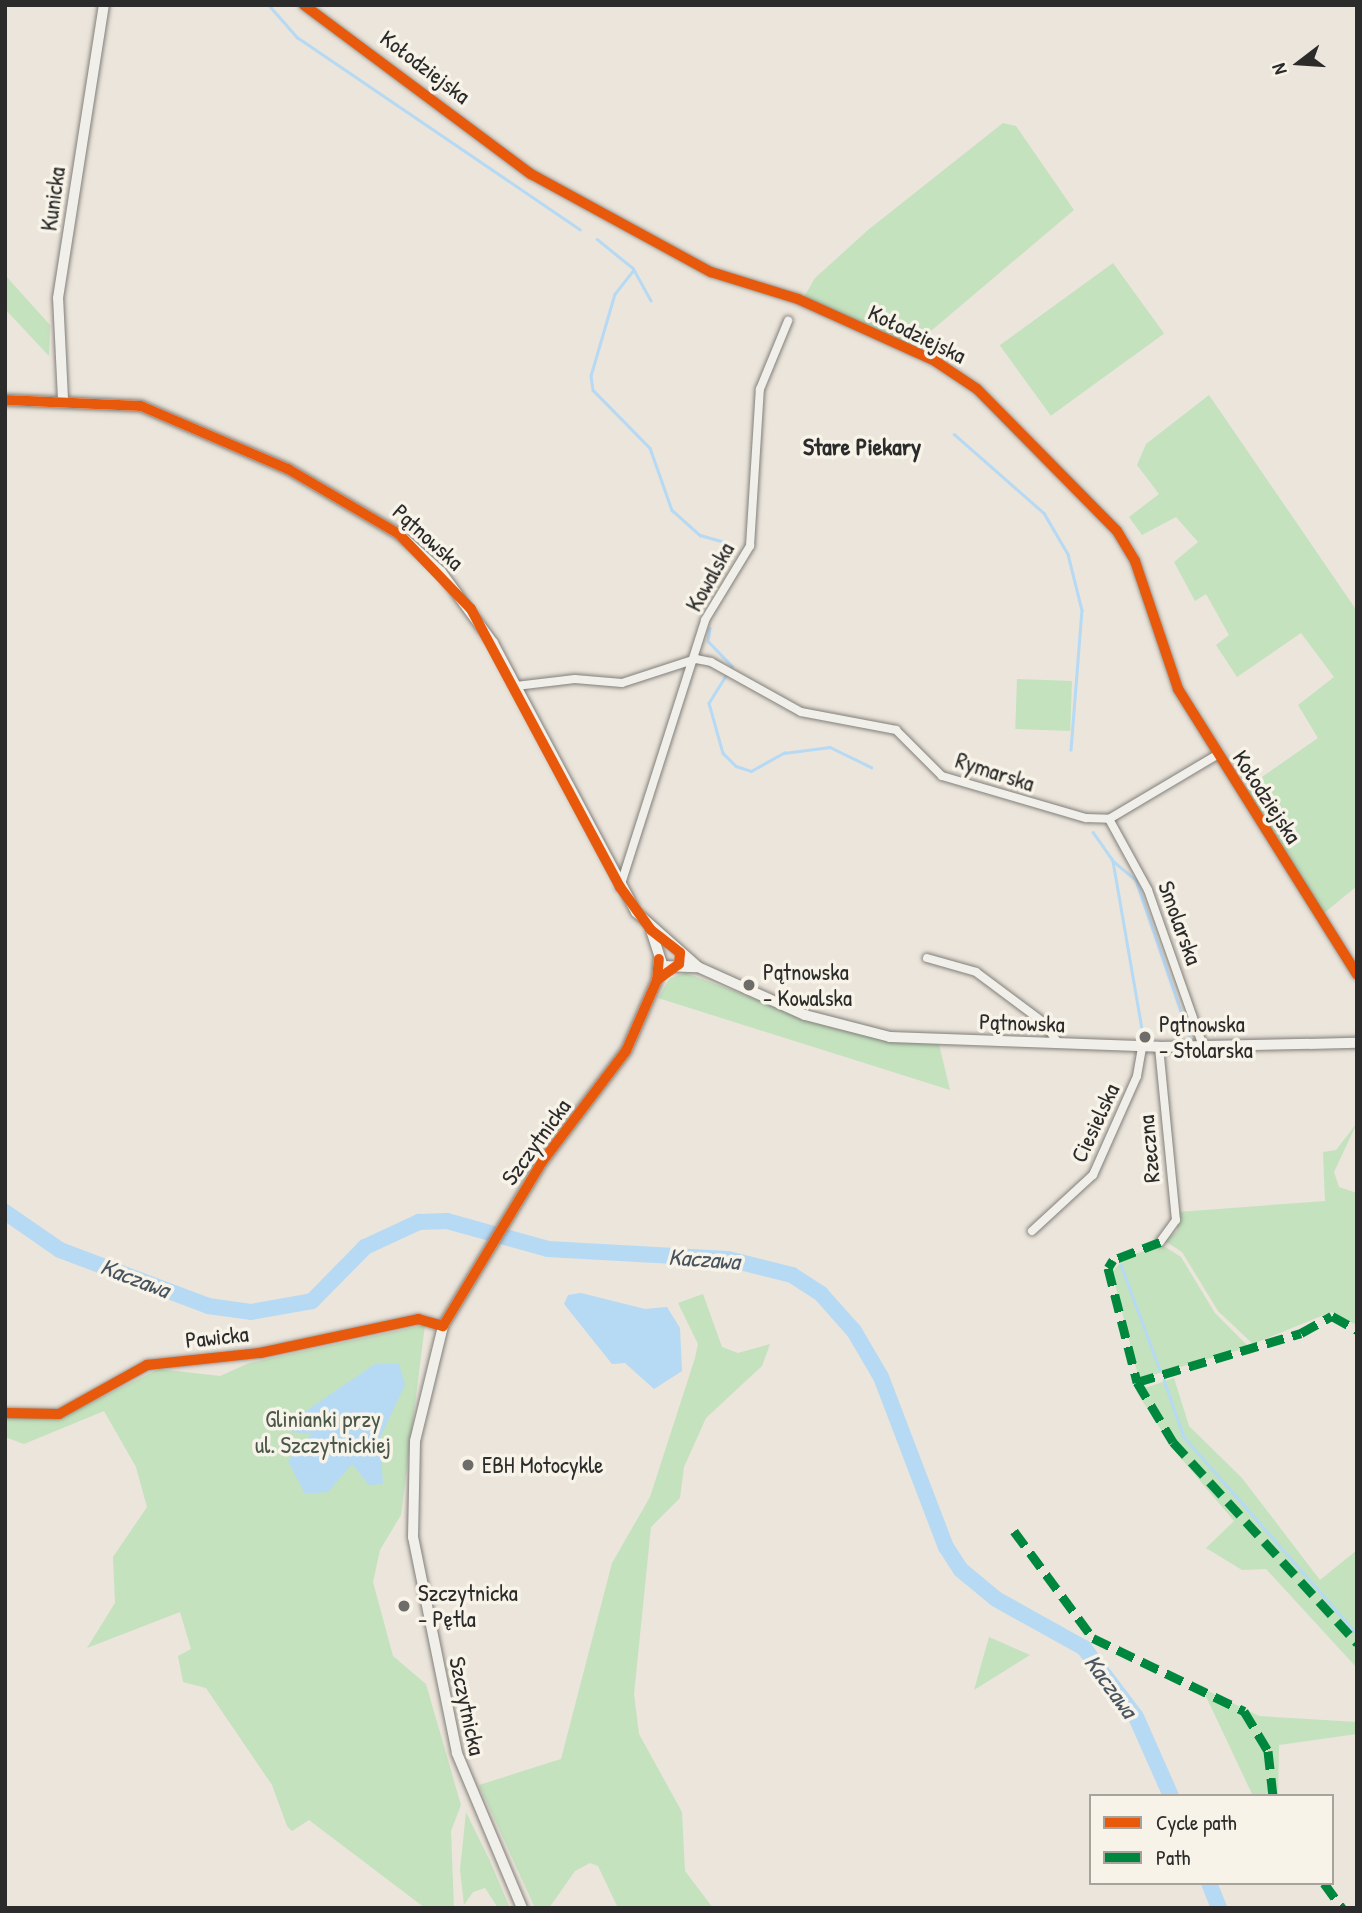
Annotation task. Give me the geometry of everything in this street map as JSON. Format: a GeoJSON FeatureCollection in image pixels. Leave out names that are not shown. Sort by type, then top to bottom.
{"type":"FeatureCollection","features":[{"type":"Feature","properties":{"kind":"street","name":"Kunicka"},"geometry":{"type":"LineString","coordinates":[[63,399],[58,298],[104,5]]}},
{"type":"Feature","properties":{"kind":"street","name":"Kołodziejska"},"geometry":{"type":"LineString","coordinates":[[304,5],[531,174],[711,272],[798,299],[935,361],[976,389],[1117,531],[1135,561],[1178,689],[1215,756],[1357,974]]}},
{"type":"Feature","properties":{"kind":"street","name":"Kowalska"},"geometry":{"type":"LineString","coordinates":[[620,887],[696,659],[705,620],[750,546],[760,388],[788,321]]}},
{"type":"Feature","properties":{"kind":"street","name":"Pątnowska"},"geometry":{"type":"LineString","coordinates":[[5,400],[63,399],[141,406],[198,426],[354,505],[441,572],[516,686],[620,887],[651,930],[698,967],[804,1015],[867,1033],[1159,1047],[1357,1043]]}},
{"type":"Feature","properties":{"kind":"street"},"geometry":{"type":"LineString","coordinates":[[516,686],[575,679],[622,683],[696,659]]}},
{"type":"Feature","properties":{"kind":"street","name":"Rymarska"},"geometry":{"type":"LineString","coordinates":[[696,659],[801,712],[896,730],[942,776],[1071,817],[1109,819]]}},
{"type":"Feature","properties":{"kind":"street"},"geometry":{"type":"LineString","coordinates":[[1109,819],[1215,756]]}},
{"type":"Feature","properties":{"kind":"street","name":"Smolarska"},"geometry":{"type":"LineString","coordinates":[[1109,819],[1148,890],[1203,1046]]}},
{"type":"Feature","properties":{"kind":"street","name":"Pątnowska"},"geometry":{"type":"LineString","coordinates":[[651,930],[659,958]]}},
{"type":"Feature","properties":{"kind":"street"},"geometry":{"type":"LineString","coordinates":[[676,950],[673,968],[659,958],[676,950]]}},
{"type":"Feature","properties":{"kind":"street","name":"Szczytnicka"},"geometry":{"type":"LineString","coordinates":[[522,1908],[461,1768],[413,1537],[413,1454],[443,1326],[487,1258],[515,1207],[626,1051],[657,980],[659,958]]}},
{"type":"Feature","properties":{"kind":"street"},"geometry":{"type":"LineString","coordinates":[[927,958],[976,972],[1043,1022],[1058,1043]]}},
{"type":"Feature","properties":{"kind":"street","name":"Pątnowska"},"geometry":{"type":"LineString","coordinates":[[673,968],[698,967]]}},
{"type":"Feature","properties":{"kind":"street","name":"Szczytnicka"},"geometry":{"type":"LineString","coordinates":[[657,980],[673,968]]}},
{"type":"Feature","properties":{"kind":"street","name":"Ciesielska"},"geometry":{"type":"LineString","coordinates":[[1032,1231],[1093,1175],[1137,1076],[1142,1046]]}},
{"type":"Feature","properties":{"kind":"street","name":"Rzeczna"},"geometry":{"type":"LineString","coordinates":[[1159,1047],[1176,1220],[1160,1242]]}},
{"type":"Feature","properties":{"kind":"street","name":"Pawicka"},"geometry":{"type":"LineString","coordinates":[[5,1413],[68,1411],[147,1366],[260,1353],[418,1319],[443,1326]]}},
{"type":"Feature","properties":{"kind":"green space"},"geometry":{"type":"Polygon","coordinates":[[[1003,123],[1016,126],[1074,210],[912,347],[804,297],[815,278],[868,230],[1003,123]]]}},
{"type":"Feature","properties":{"kind":"green space"},"geometry":{"type":"Polygon","coordinates":[[[1113,263],[1164,333],[1051,416],[1000,345],[1113,263]]]}},
{"type":"Feature","properties":{"kind":"green space"},"geometry":{"type":"Polygon","coordinates":[[[5,275],[50,325],[49,356],[5,309],[5,275]]]}},
{"type":"Feature","properties":{"kind":"green space"},"geometry":{"type":"Polygon","coordinates":[[[1209,395],[1357,611],[1357,886],[1323,914],[1246,788],[1318,738],[1298,705],[1334,677],[1301,633],[1237,677],[1216,645],[1229,635],[1206,594],[1195,601],[1174,562],[1198,542],[1176,517],[1142,535],[1129,517],[1159,494],[1137,465],[1146,444],[1209,395]]]}},
{"type":"Feature","properties":{"kind":"green space"},"geometry":{"type":"Polygon","coordinates":[[[1017,679],[1072,681],[1070,731],[1015,729],[1017,679]]]}},
{"type":"Feature","properties":{"kind":"green space"},"geometry":{"type":"Polygon","coordinates":[[[686,973],[833,1028],[939,1044],[950,1090],[658,998],[670,978],[686,973]]]}},
{"type":"Feature","properties":{"kind":"green space"},"geometry":{"type":"Polygon","coordinates":[[[1357,1123],[1334,1172],[1339,1187],[1357,1193],[1357,1325],[1331,1312],[1253,1344],[1218,1311],[1182,1252],[1165,1241],[1177,1231],[1178,1212],[1325,1201],[1323,1152],[1336,1150],[1357,1123]]]}},
{"type":"Feature","properties":{"kind":"green space"},"geometry":{"type":"Polygon","coordinates":[[[1162,1245],[1181,1257],[1215,1313],[1249,1347],[1139,1379],[1112,1272],[1126,1257],[1162,1245]]]}},
{"type":"Feature","properties":{"kind":"green space"},"geometry":{"type":"Polygon","coordinates":[[[703,1294],[722,1347],[738,1353],[770,1344],[762,1366],[706,1418],[684,1467],[680,1498],[651,1527],[634,1694],[639,1734],[682,1812],[685,1871],[713,1908],[618,1908],[598,1866],[590,1863],[575,1871],[549,1908],[535,1908],[479,1785],[561,1759],[612,1563],[650,1497],[695,1358],[698,1344],[678,1303],[703,1294]]]}},
{"type":"Feature","properties":{"kind":"green space","name":"Glinianki przy ul. Szczytnickiej"},"geometry":{"type":"Polygon","coordinates":[[[425,1325],[401,1515],[380,1550],[373,1582],[393,1656],[426,1684],[461,1805],[451,1831],[454,1908],[425,1908],[309,1820],[292,1831],[287,1826],[272,1785],[206,1688],[183,1682],[178,1656],[191,1649],[180,1612],[87,1648],[115,1603],[113,1557],[147,1507],[136,1467],[104,1411],[24,1444],[5,1437],[5,1417],[63,1416],[159,1369],[220,1376],[249,1363],[425,1325]]]}},
{"type":"Feature","properties":{"kind":"green space"},"geometry":{"type":"Polygon","coordinates":[[[1174,1378],[1189,1426],[1242,1478],[1320,1580],[1357,1550],[1357,1668],[1266,1569],[1242,1570],[1206,1548],[1234,1521],[1174,1450],[1136,1391],[1174,1378]]]}},
{"type":"Feature","properties":{"kind":"green space"},"geometry":{"type":"Polygon","coordinates":[[[989,1637],[1030,1655],[974,1690],[985,1651],[989,1637]]]}},
{"type":"Feature","properties":{"kind":"green space"},"geometry":{"type":"Polygon","coordinates":[[[1202,1688],[1259,1716],[1357,1722],[1357,1734],[1279,1745],[1278,1794],[1252,1794],[1202,1688]]]}},
{"type":"Feature","properties":{"kind":"green space"},"geometry":{"type":"Polygon","coordinates":[[[466,1812],[510,1908],[498,1908],[485,1888],[473,1892],[464,1905],[460,1870],[466,1812]]]}},
{"type":"Feature","properties":{"kind":"water"},"geometry":{"type":"Polygon","coordinates":[[[581,1293],[645,1309],[667,1307],[680,1328],[682,1371],[654,1389],[625,1363],[612,1364],[564,1304],[568,1295],[581,1293]]]}},
{"type":"Feature","properties":{"kind":"water"},"geometry":{"type":"Polygon","coordinates":[[[375,1364],[399,1364],[405,1385],[380,1438],[383,1484],[369,1485],[352,1464],[328,1492],[305,1494],[288,1461],[311,1434],[292,1432],[291,1421],[375,1364]]]}},
{"type":"Feature","properties":{"kind":"waterway"},"geometry":{"type":"LineString","coordinates":[[269,5],[297,37],[580,229]]}},
{"type":"Feature","properties":{"kind":"waterway"},"geometry":{"type":"LineString","coordinates":[[597,239],[633,268],[651,300]]}},
{"type":"Feature","properties":{"kind":"waterway"},"geometry":{"type":"LineString","coordinates":[[634,270],[615,294],[591,376],[593,390],[650,448],[672,510],[700,535],[725,542],[733,555]]}},
{"type":"Feature","properties":{"kind":"waterway"},"geometry":{"type":"LineString","coordinates":[[954,434],[1044,513],[1068,554],[1082,610],[1071,750]]}},
{"type":"Feature","properties":{"kind":"waterway"},"geometry":{"type":"LineString","coordinates":[[710,628],[708,641],[732,666]]}},
{"type":"Feature","properties":{"kind":"waterway"},"geometry":{"type":"LineString","coordinates":[[726,676],[709,703],[723,753],[736,766],[751,771],[784,753],[830,747],[871,767]]}},
{"type":"Feature","properties":{"kind":"waterway"},"geometry":{"type":"LineString","coordinates":[[1093,832],[1113,861],[1143,1034]]}},
{"type":"Feature","properties":{"kind":"waterway"},"geometry":{"type":"LineString","coordinates":[[1112,860],[1136,880],[1189,1035]]}},
{"type":"Feature","properties":{"kind":"waterway","name":"Kaczawa"},"geometry":{"type":"LineString","coordinates":[[5,1212],[60,1250],[208,1306],[251,1312],[312,1301],[365,1247],[419,1222],[447,1221],[548,1249],[728,1259],[792,1275],[821,1294],[854,1331],[881,1377],[946,1547],[961,1570],[996,1599],[1084,1648],[1136,1717],[1170,1794]]}},
{"type":"Feature","properties":{"kind":"waterway"},"geometry":{"type":"LineString","coordinates":[[1121,1265],[1160,1370]]}},
{"type":"Feature","properties":{"kind":"waterway"},"geometry":{"type":"LineString","coordinates":[[1164,1380],[1184,1437],[1357,1634]]}},
{"type":"Feature","properties":{"kind":"waterway","name":"Kaczawa"},"geometry":{"type":"LineString","coordinates":[[1210,1885],[1219,1908]]}},
{"type":"Feature","properties":{"kind":"marked path"},"geometry":{"type":"LineString","coordinates":[[1160,1242],[1113,1260],[1108,1268],[1137,1382],[1173,1442],[1357,1643]]}},
{"type":"Feature","properties":{"kind":"marked path"},"geometry":{"type":"LineString","coordinates":[[1137,1382],[1301,1333],[1332,1316],[1357,1330]]}},
{"type":"Feature","properties":{"kind":"marked path"},"geometry":{"type":"LineString","coordinates":[[1014,1531],[1093,1638],[1244,1711],[1268,1751],[1273,1794]]}},
{"type":"Feature","properties":{"kind":"marked path"},"geometry":{"type":"LineString","coordinates":[[1325,1885],[1342,1908]]}},
{"type":"Feature","properties":{"kind":"cycle path"},"geometry":{"type":"LineString","coordinates":[[304,5],[531,174],[711,272],[798,299],[935,361],[977,389],[1117,531],[1135,561],[1178,689],[1357,974]]}},
{"type":"Feature","properties":{"kind":"cycle path"},"geometry":{"type":"LineString","coordinates":[[5,400],[141,406],[288,469],[399,534],[471,609],[620,887],[651,930],[680,953],[679,964],[657,980]]}},
{"type":"Feature","properties":{"kind":"cycle path"},"geometry":{"type":"LineString","coordinates":[[5,1413],[59,1414],[147,1365],[260,1353],[418,1319],[443,1326],[542,1162],[626,1051],[657,980],[659,959]]}},
{"type":"Feature","properties":{"kind":"place","name":"Pątnowska - Kowalska"},"geometry":{"type":"Point","coordinates":[749,985]}},
{"type":"Feature","properties":{"kind":"place","name":"Pątnowska - Stolarska"},"geometry":{"type":"Point","coordinates":[1145,1037]}},
{"type":"Feature","properties":{"kind":"place","name":"EBH Motocykle"},"geometry":{"type":"Point","coordinates":[468,1465]}},
{"type":"Feature","properties":{"kind":"place","name":"Szczytnicka - Pętla"},"geometry":{"type":"Point","coordinates":[404,1606]}},
{"type":"Feature","properties":{"kind":"district","name":"Stare Piekary"},"geometry":{"type":"Point","coordinates":[862,447]}}]}
